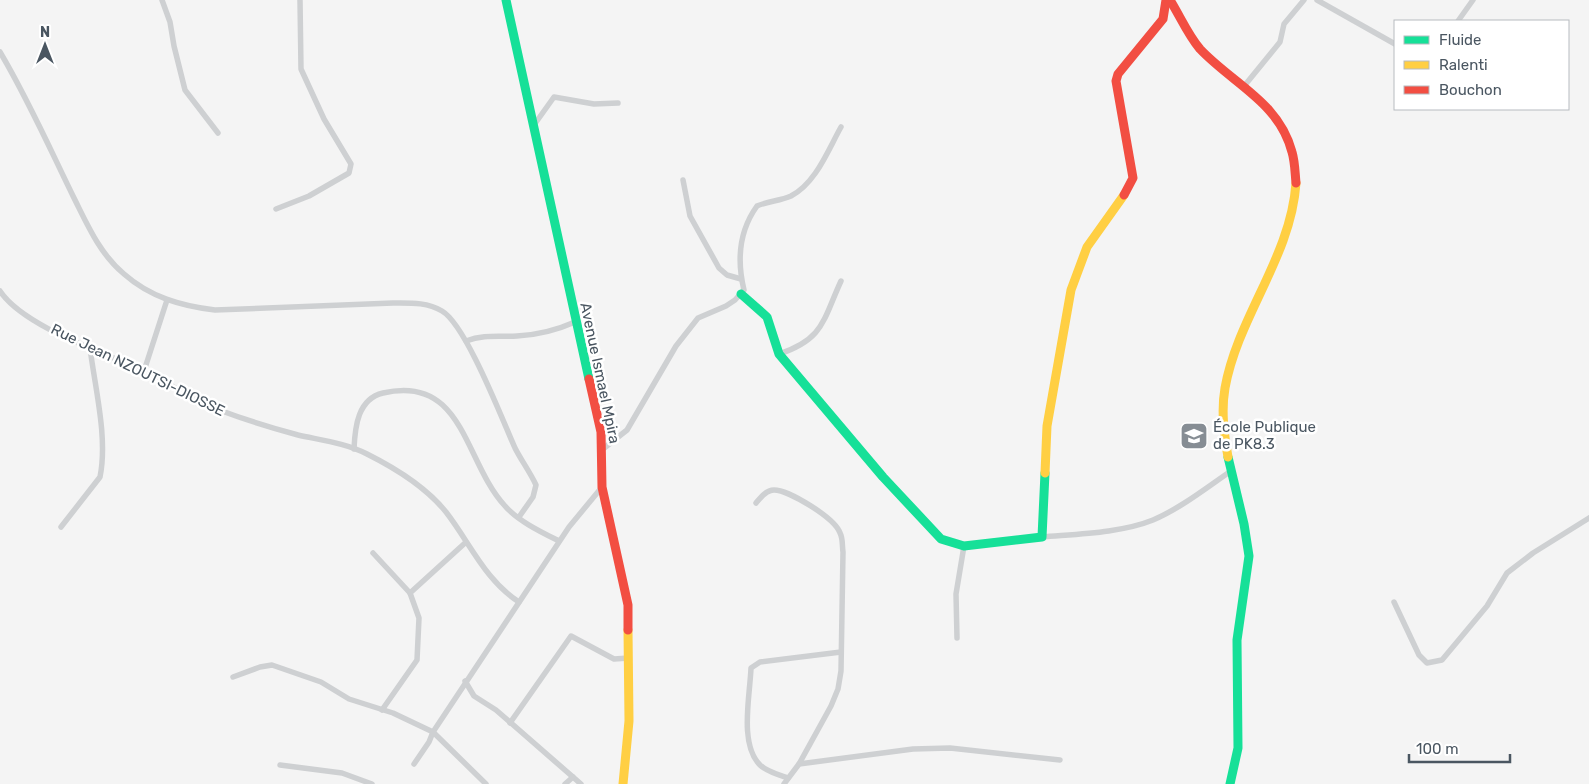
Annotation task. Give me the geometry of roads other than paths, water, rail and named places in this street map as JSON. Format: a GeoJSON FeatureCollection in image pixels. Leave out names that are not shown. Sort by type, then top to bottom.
{"type":"FeatureCollection","features":[{"type":"Feature","properties":{"kind":"street"},"geometry":{"type":"LineString","coordinates":[[162,0],[170,22],[185,90],[218,133]]}},
{"type":"Feature","properties":{"kind":"street"},"geometry":{"type":"LineString","coordinates":[[276,209],[328,186],[349,173],[351,164],[324,119],[301,69],[300,0]]}},
{"type":"Feature","properties":{"kind":"street","name":"Avenue Ismael Mpira"},"geometry":{"type":"LineString","coordinates":[[506,0],[603,449],[602,487],[625,584],[630,658],[628,729],[623,784]]}},
{"type":"Feature","properties":{"kind":"street"},"geometry":{"type":"LineString","coordinates":[[1042,537],[1047,426],[1071,290],[1087,247],[1123,196],[1133,178],[1130,150],[1116,81],[1118,74],[1163,19],[1166,0]]}},
{"type":"Feature","properties":{"kind":"street"},"geometry":{"type":"LineString","coordinates":[[1170,0],[1199,47],[1267,105],[1286,137],[1295,165],[1296,191],[1289,220],[1272,271],[1236,351],[1225,388],[1223,429],[1244,523],[1249,566],[1237,639],[1240,745],[1230,784]]}},
{"type":"Feature","properties":{"kind":"street"},"geometry":{"type":"LineString","coordinates":[[1245,85],[1280,42],[1284,24],[1304,0]]}},
{"type":"Feature","properties":{"kind":"street"},"geometry":{"type":"LineString","coordinates":[[1317,0],[1394,43]]}},
{"type":"Feature","properties":{"kind":"street"},"geometry":{"type":"LineString","coordinates":[[1459,20],[1473,0]]}},
{"type":"Feature","properties":{"kind":"street"},"geometry":{"type":"LineString","coordinates":[[0,52],[24,94],[84,219],[102,250],[124,274],[150,292],[168,300],[200,308],[243,310],[418,303],[443,311],[453,320],[466,341],[518,454],[536,485],[533,497],[519,517]]}},
{"type":"Feature","properties":{"kind":"street"},"geometry":{"type":"LineString","coordinates":[[534,125],[554,97],[594,104],[618,103]]}},
{"type":"Feature","properties":{"kind":"street"},"geometry":{"type":"LineString","coordinates":[[603,449],[627,430],[676,346],[698,318],[726,306],[744,290],[739,256],[752,213],[763,204],[782,200],[802,189],[819,166],[841,126]]}},
{"type":"Feature","properties":{"kind":"street"},"geometry":{"type":"LineString","coordinates":[[683,180],[690,216],[719,268],[727,275],[741,279]]}},
{"type":"Feature","properties":{"kind":"street"},"geometry":{"type":"LineString","coordinates":[[779,354],[807,342],[816,333],[841,281]]}},
{"type":"Feature","properties":{"kind":"street","name":"Rue Jean NZOUTSI-DIOSSE"},"geometry":{"type":"LineString","coordinates":[[0,293],[19,311],[90,348],[144,371],[222,411],[289,432],[354,448],[368,454],[429,493],[446,512],[465,543],[503,591],[519,602]]}},
{"type":"Feature","properties":{"kind":"street"},"geometry":{"type":"LineString","coordinates":[[741,294],[767,317],[779,354],[926,524],[942,539],[964,546],[1083,534],[1150,521],[1166,514],[1231,471]]}},
{"type":"Feature","properties":{"kind":"street"},"geometry":{"type":"LineString","coordinates":[[144,371],[168,300]]}},
{"type":"Feature","properties":{"kind":"street"},"geometry":{"type":"LineString","coordinates":[[466,341],[478,336],[533,334],[575,322]]}},
{"type":"Feature","properties":{"kind":"street"},"geometry":{"type":"LineString","coordinates":[[61,527],[100,477],[102,468],[102,437],[90,348]]}},
{"type":"Feature","properties":{"kind":"street"},"geometry":{"type":"LineString","coordinates":[[354,448],[359,414],[365,402],[376,394],[401,389],[429,396],[451,411],[486,480],[506,508],[559,541]]}},
{"type":"Feature","properties":{"kind":"street"},"geometry":{"type":"LineString","coordinates":[[414,764],[465,682],[494,643],[559,541],[602,487]]}},
{"type":"Feature","properties":{"kind":"street"},"geometry":{"type":"LineString","coordinates":[[756,503],[762,495],[771,490],[785,491],[799,498],[828,519],[840,532],[843,552],[841,671],[832,706],[799,764],[786,781],[760,765],[749,747],[747,736],[751,668],[760,662],[841,652]]}},
{"type":"Feature","properties":{"kind":"street"},"geometry":{"type":"LineString","coordinates":[[1394,602],[1419,655],[1427,663],[1442,660],[1487,606],[1507,573],[1533,553],[1589,518]]}},
{"type":"Feature","properties":{"kind":"street"},"geometry":{"type":"LineString","coordinates":[[410,593],[465,543]]}},
{"type":"Feature","properties":{"kind":"street"},"geometry":{"type":"LineString","coordinates":[[956,638],[956,594],[964,546]]}},
{"type":"Feature","properties":{"kind":"street"},"geometry":{"type":"LineString","coordinates":[[373,553],[410,593],[418,618],[417,660],[382,710]]}},
{"type":"Feature","properties":{"kind":"street"},"geometry":{"type":"LineString","coordinates":[[510,723],[571,636],[614,658],[630,658]]}},
{"type":"Feature","properties":{"kind":"street"},"geometry":{"type":"LineString","coordinates":[[233,676],[272,665],[290,673],[321,682],[349,699],[382,710],[433,732],[486,784]]}},
{"type":"Feature","properties":{"kind":"street"},"geometry":{"type":"LineString","coordinates":[[465,682],[474,696],[496,710],[581,784]]}},
{"type":"Feature","properties":{"kind":"street"},"geometry":{"type":"LineString","coordinates":[[799,764],[912,749],[950,748],[1060,760]]}},
{"type":"Feature","properties":{"kind":"street"},"geometry":{"type":"LineString","coordinates":[[280,765],[342,772],[372,784]]}},
{"type":"Feature","properties":{"kind":"street"},"geometry":{"type":"LineString","coordinates":[[566,784],[573,777]]}},
{"type":"Feature","properties":{"kind":"place","name":"École Publique de PK8.3"},"geometry":{"type":"Point","coordinates":[1194,436]}}]}
